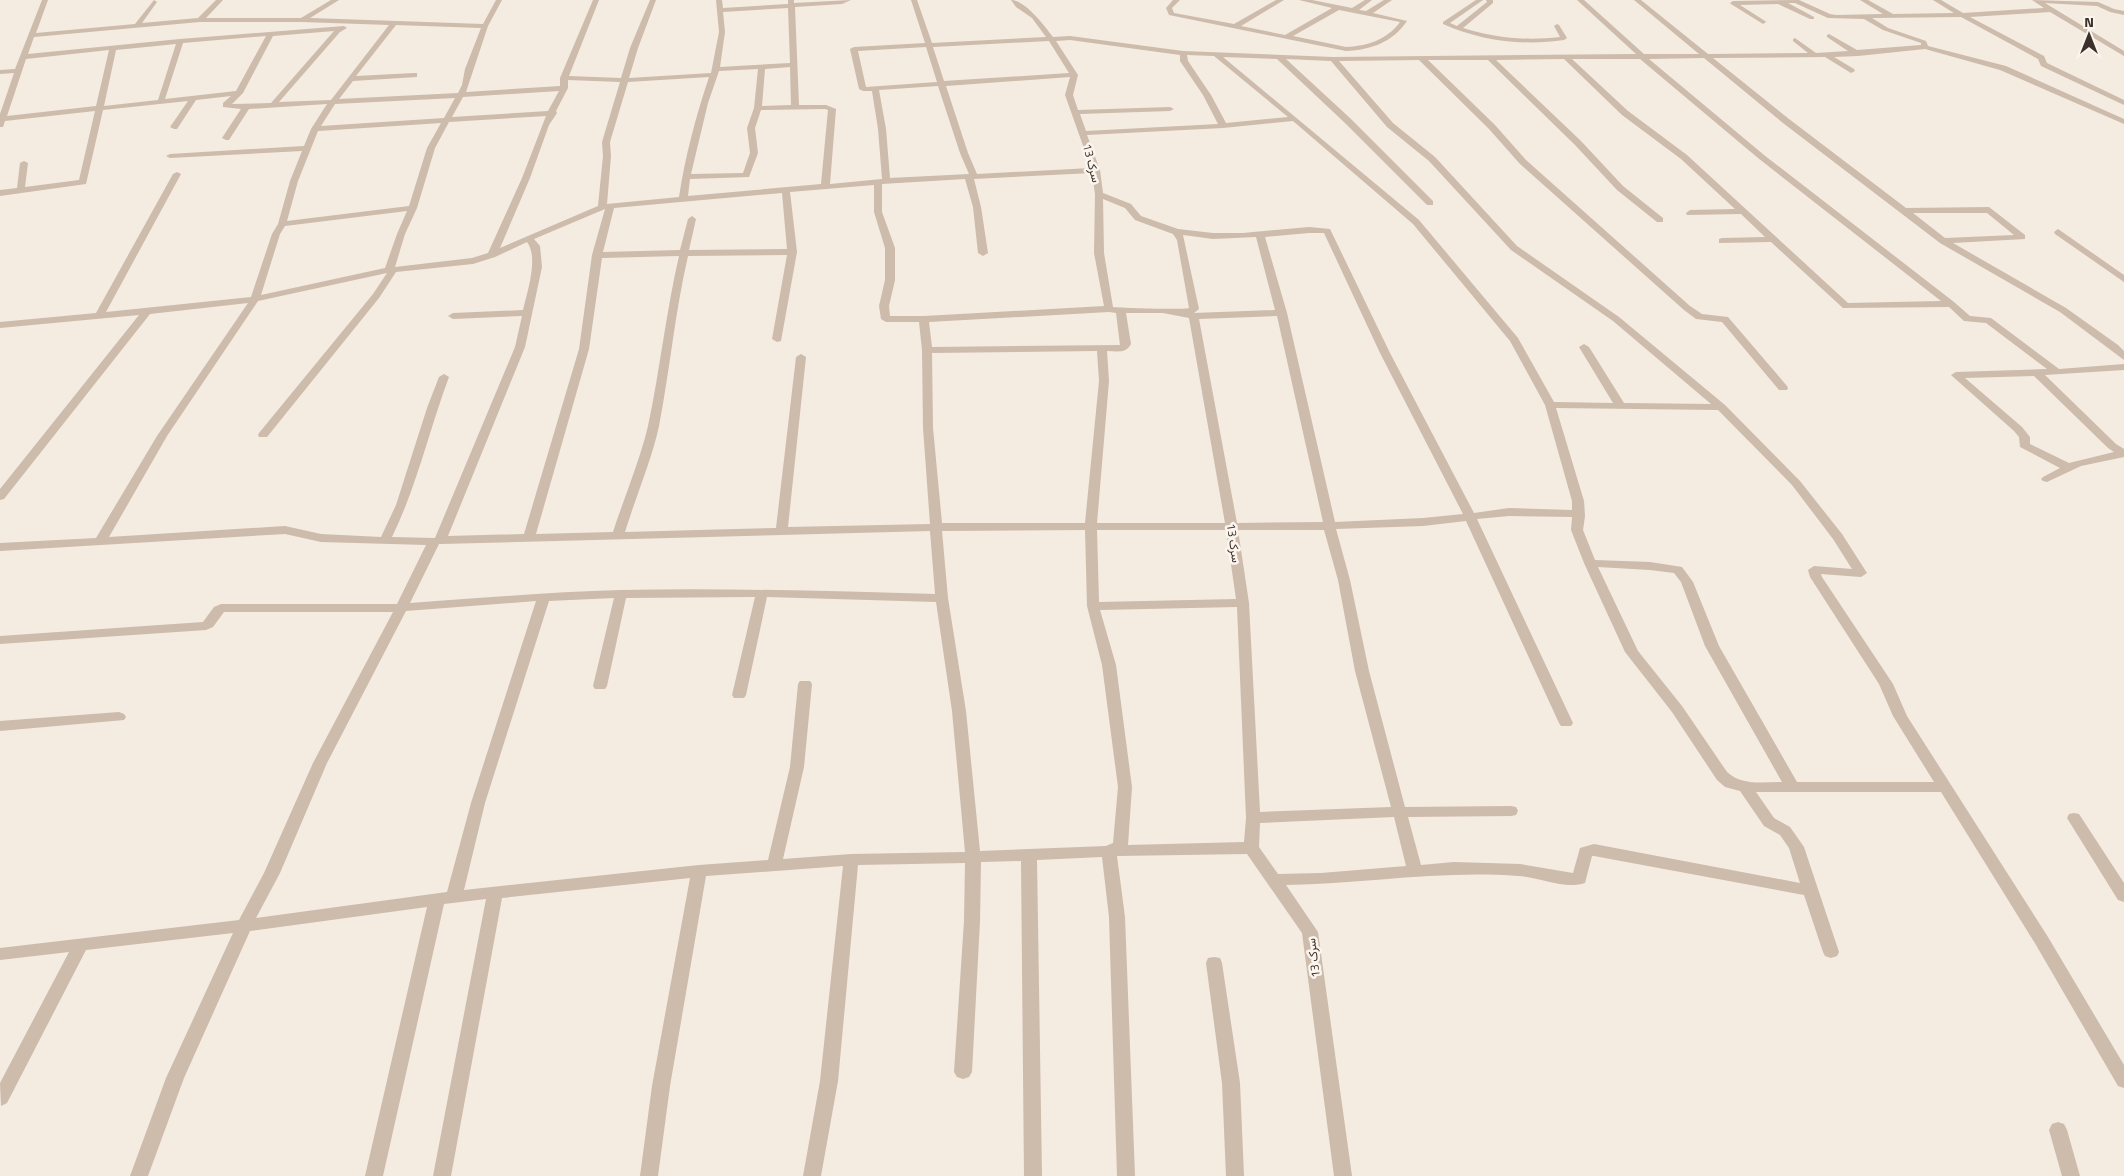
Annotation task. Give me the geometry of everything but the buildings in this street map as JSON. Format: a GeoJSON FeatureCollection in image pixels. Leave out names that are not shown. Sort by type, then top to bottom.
{"type":"FeatureCollection","features":[{"type":"Feature","properties":{"kind":"street"},"geometry":{"type":"LineString","coordinates":[[45,0],[1,122],[239,93]]}},
{"type":"Feature","properties":{"kind":"street"},"geometry":{"type":"LineString","coordinates":[[200,20],[220,0]]}},
{"type":"Feature","properties":{"kind":"street"},"geometry":{"type":"LineString","coordinates":[[302,20],[336,0]]}},
{"type":"Feature","properties":{"kind":"street"},"geometry":{"type":"LineString","coordinates":[[263,434],[376,296],[392,273],[389,270],[398,240],[413,208],[431,148],[466,85],[469,69],[485,26],[499,0]]}},
{"type":"Feature","properties":{"kind":"street"},"geometry":{"type":"LineString","coordinates":[[492,255],[526,178],[545,125],[553,113],[564,88],[564,78],[596,0]]}},
{"type":"Feature","properties":{"kind":"street"},"geometry":{"type":"LineString","coordinates":[[529,537],[584,349],[590,321],[597,255],[606,207],[606,142],[624,80],[653,0]]}},
{"type":"Feature","properties":{"kind":"street"},"geometry":{"type":"LineString","coordinates":[[683,199],[686,177],[704,103],[715,72],[722,32],[720,0]]}},
{"type":"Feature","properties":{"kind":"street"},"geometry":{"type":"LineString","coordinates":[[720,10],[792,2],[842,2],[848,0]]}},
{"type":"Feature","properties":{"kind":"street"},"geometry":{"type":"LineString","coordinates":[[914,0],[971,177],[984,253]]}},
{"type":"Feature","properties":{"kind":"street"},"geometry":{"type":"LineString","coordinates":[[1014,0],[1016,5],[1032,14],[1050,39],[1074,75],[863,89],[854,49],[928,44],[1050,39],[1070,38],[1098,40],[1183,53],[1332,59],[1827,56],[1925,47],[2003,68],[2124,122]]}},
{"type":"Feature","properties":{"kind":"street"},"geometry":{"type":"LineString","coordinates":[[1178,0],[1169,8],[1171,14],[1346,49],[1363,49],[1400,30],[1404,21],[1302,0]]}},
{"type":"Feature","properties":{"kind":"street"},"geometry":{"type":"LineString","coordinates":[[1236,26],[1280,0]]}},
{"type":"Feature","properties":{"kind":"street"},"geometry":{"type":"LineString","coordinates":[[1334,19],[1369,0]]}},
{"type":"Feature","properties":{"kind":"street"},"geometry":{"type":"LineString","coordinates":[[1368,13],[1388,0]]}},
{"type":"Feature","properties":{"kind":"street"},"geometry":{"type":"LineString","coordinates":[[1480,0],[1446,22],[1458,28],[1512,40],[1564,38],[1556,26]]}},
{"type":"Feature","properties":{"kind":"street"},"geometry":{"type":"LineString","coordinates":[[1458,28],[1491,2],[1489,0]]}},
{"type":"Feature","properties":{"kind":"street"},"geometry":{"type":"LineString","coordinates":[[1580,0],[1640,57],[1772,166],[1951,304],[1967,319],[1988,320],[2057,372]]}},
{"type":"Feature","properties":{"kind":"street"},"geometry":{"type":"LineString","coordinates":[[1637,0],[1943,241],[2063,310],[2114,347],[2124,357]]}},
{"type":"Feature","properties":{"kind":"street"},"geometry":{"type":"LineString","coordinates":[[1863,0],[1890,16]]}},
{"type":"Feature","properties":{"kind":"street"},"geometry":{"type":"LineString","coordinates":[[1936,0],[2041,58],[2044,64],[2124,103]]}},
{"type":"Feature","properties":{"kind":"street"},"geometry":{"type":"LineString","coordinates":[[2036,0],[2124,54]]}},
{"type":"Feature","properties":{"kind":"street"},"geometry":{"type":"LineString","coordinates":[[2036,0],[2098,4],[2112,11],[2124,13]]}},
{"type":"Feature","properties":{"kind":"street"},"geometry":{"type":"LineString","coordinates":[[1778,1],[1812,18]]}},
{"type":"Feature","properties":{"kind":"street"},"geometry":{"type":"LineString","coordinates":[[138,26],[154,2]]}},
{"type":"Feature","properties":{"kind":"street"},"geometry":{"type":"LineString","coordinates":[[792,2],[795,107]]}},
{"type":"Feature","properties":{"kind":"street"},"geometry":{"type":"LineString","coordinates":[[1762,22],[1733,3],[1799,2],[1832,16],[1962,15],[2050,10]]}},
{"type":"Feature","properties":{"kind":"street"},"geometry":{"type":"LineString","coordinates":[[1288,36],[1339,7]]}},
{"type":"Feature","properties":{"kind":"street"},"geometry":{"type":"LineString","coordinates":[[1865,16],[1875,25],[1887,31],[1924,42],[1925,47]]}},
{"type":"Feature","properties":{"kind":"street"},"geometry":{"type":"LineString","coordinates":[[1223,24],[1231,19]]}},
{"type":"Feature","properties":{"kind":"street"},"geometry":{"type":"LineString","coordinates":[[33,35],[200,20],[302,20],[485,26]]}},
{"type":"Feature","properties":{"kind":"street"},"geometry":{"type":"LineString","coordinates":[[274,104],[338,31],[352,22]]}},
{"type":"Feature","properties":{"kind":"street"},"geometry":{"type":"LineString","coordinates":[[101,540],[162,436],[255,299],[276,234],[282,224],[294,181],[315,129],[332,102],[392,24]]}},
{"type":"Feature","properties":{"kind":"street"},"geometry":{"type":"LineString","coordinates":[[23,57],[180,41],[343,28]]}},
{"type":"Feature","properties":{"kind":"street"},"geometry":{"type":"LineString","coordinates":[[271,33],[239,93],[226,105],[247,106],[460,96],[564,88]]}},
{"type":"Feature","properties":{"kind":"street"},"geometry":{"type":"LineString","coordinates":[[1301,39],[1309,34]]}},
{"type":"Feature","properties":{"kind":"street"},"geometry":{"type":"LineString","coordinates":[[1829,36],[1858,54]]}},
{"type":"Feature","properties":{"kind":"street"},"geometry":{"type":"LineString","coordinates":[[1795,40],[1816,56]]}},
{"type":"Feature","properties":{"kind":"street"},"geometry":{"type":"LineString","coordinates":[[161,101],[180,41]]}},
{"type":"Feature","properties":{"kind":"street"},"geometry":{"type":"LineString","coordinates":[[0,193],[82,182],[113,48]]}},
{"type":"Feature","properties":{"kind":"street"},"geometry":{"type":"LineString","coordinates":[[1183,53],[1184,61],[1207,94],[1222,126]]}},
{"type":"Feature","properties":{"kind":"street"},"geometry":{"type":"LineString","coordinates":[[1214,54],[1295,118],[1416,222],[1435,242],[1514,340],[1550,406],[1578,502],[1577,530],[1590,563],[1632,652],[1676,709],[1722,776],[1730,783],[1745,787],[1946,787]]}},
{"type":"Feature","properties":{"kind":"street"},"geometry":{"type":"LineString","coordinates":[[1827,56],[1851,71]]}},
{"type":"Feature","properties":{"kind":"street"},"geometry":{"type":"LineString","coordinates":[[1566,57],[1625,113],[1684,157],[1846,306],[1951,304]]}},
{"type":"Feature","properties":{"kind":"street"},"geometry":{"type":"LineString","coordinates":[[1280,58],[1348,121],[1430,203]]}},
{"type":"Feature","properties":{"kind":"street"},"geometry":{"type":"LineString","coordinates":[[1490,58],[1578,143],[1620,188],[1660,220]]}},
{"type":"Feature","properties":{"kind":"street"},"geometry":{"type":"LineString","coordinates":[[1332,59],[1390,125],[1432,159],[1514,248],[1616,320],[1721,407],[1796,483],[1838,537],[1861,573],[1814,570],[1816,577],[1886,684],[1900,716],[2042,941],[2124,1082]]}},
{"type":"Feature","properties":{"kind":"street"},"geometry":{"type":"LineString","coordinates":[[1422,59],[1492,127],[1523,162],[1687,308],[1698,317],[1726,319],[1782,388]]}},
{"type":"Feature","properties":{"kind":"street"},"geometry":{"type":"LineString","coordinates":[[564,78],[624,80],[762,66],[794,65]]}},
{"type":"Feature","properties":{"kind":"street"},"geometry":{"type":"LineString","coordinates":[[686,177],[746,175],[754,153],[751,128],[758,108],[762,66]]}},
{"type":"Feature","properties":{"kind":"street"},"geometry":{"type":"LineString","coordinates":[[0,72],[19,71]]}},
{"type":"Feature","properties":{"kind":"street"},"geometry":{"type":"LineString","coordinates":[[351,78],[414,75]]}},
{"type":"Feature","properties":{"kind":"street","name":"سرک 13"},"geometry":{"type":"LineString","coordinates":[[1074,75],[1069,95],[1096,170],[1099,194],[1099,253],[1126,344],[1124,348],[1102,349]]}},
{"type":"Feature","properties":{"kind":"street"},"geometry":{"type":"LineString","coordinates":[[875,88],[882,129],[882,181],[878,212],[890,248],[890,280],[884,306],[886,319],[1115,311],[1191,314],[1282,313]]}},
{"type":"Feature","properties":{"kind":"street"},"geometry":{"type":"LineString","coordinates":[[174,127],[194,98]]}},
{"type":"Feature","properties":{"kind":"street"},"geometry":{"type":"LineString","coordinates":[[226,138],[247,106]]}},
{"type":"Feature","properties":{"kind":"street"},"geometry":{"type":"LineString","coordinates":[[758,108],[832,109],[825,188]]}},
{"type":"Feature","properties":{"kind":"street"},"geometry":{"type":"LineString","coordinates":[[1075,112],[1170,109]]}},
{"type":"Feature","properties":{"kind":"street"},"geometry":{"type":"LineString","coordinates":[[315,129],[553,113]]}},
{"type":"Feature","properties":{"kind":"street"},"geometry":{"type":"LineString","coordinates":[[1084,133],[1222,126],[1295,118]]}},
{"type":"Feature","properties":{"kind":"street"},"geometry":{"type":"LineString","coordinates":[[170,156],[306,148]]}},
{"type":"Feature","properties":{"kind":"street"},"geometry":{"type":"LineString","coordinates":[[21,190],[24,162]]}},
{"type":"Feature","properties":{"kind":"street"},"geometry":{"type":"LineString","coordinates":[[0,324],[100,314],[147,312],[255,299],[389,270],[473,261],[492,255],[528,238],[606,207],[825,188],[882,181],[1096,170]]}},
{"type":"Feature","properties":{"kind":"street"},"geometry":{"type":"LineString","coordinates":[[100,314],[177,174]]}},
{"type":"Feature","properties":{"kind":"street"},"geometry":{"type":"LineString","coordinates":[[777,339],[792,252],[786,191]]}},
{"type":"Feature","properties":{"kind":"street"},"geometry":{"type":"LineString","coordinates":[[1099,194],[1128,206],[1138,218],[1177,232],[1213,236],[1260,235],[1309,230],[1327,231],[1385,353],[1470,516],[1566,723]]}},
{"type":"Feature","properties":{"kind":"street"},"geometry":{"type":"LineString","coordinates":[[282,224],[413,208]]}},
{"type":"Feature","properties":{"kind":"street"},"geometry":{"type":"LineString","coordinates":[[1903,211],[1989,210],[2022,237],[1943,241]]}},
{"type":"Feature","properties":{"kind":"street"},"geometry":{"type":"LineString","coordinates":[[1690,213],[1744,211]]}},
{"type":"Feature","properties":{"kind":"street"},"geometry":{"type":"LineString","coordinates":[[618,534],[652,428],[667,350],[674,300],[692,219]]}},
{"type":"Feature","properties":{"kind":"street","name":"سرک 13"},"geometry":{"type":"LineString","coordinates":[[1177,232],[1181,240],[1194,309],[1191,314],[1231,525],[1242,603],[1253,818],[1251,848],[1310,932],[1343,1176]]}},
{"type":"Feature","properties":{"kind":"street"},"geometry":{"type":"LineString","coordinates":[[2058,232],[2124,279]]}},
{"type":"Feature","properties":{"kind":"street"},"geometry":{"type":"LineString","coordinates":[[1260,235],[1282,313],[1362,671],[1415,870]]}},
{"type":"Feature","properties":{"kind":"street"},"geometry":{"type":"LineString","coordinates":[[138,1176],[176,1078],[244,926],[272,873],[320,763],[437,541],[520,347],[537,266],[535,246],[528,238]]}},
{"type":"Feature","properties":{"kind":"street"},"geometry":{"type":"LineString","coordinates":[[1722,241],[1775,239]]}},
{"type":"Feature","properties":{"kind":"street"},"geometry":{"type":"LineString","coordinates":[[597,255],[684,252],[792,252]]}},
{"type":"Feature","properties":{"kind":"street"},"geometry":{"type":"LineString","coordinates":[[0,497],[147,312]]}},
{"type":"Feature","properties":{"kind":"street"},"geometry":{"type":"LineString","coordinates":[[453,316],[528,312]]}},
{"type":"Feature","properties":{"kind":"street"},"geometry":{"type":"LineString","coordinates":[[924,319],[928,350],[928,428],[935,527],[942,598],[959,711],[973,857],[972,921],[963,1072]]}},
{"type":"Feature","properties":{"kind":"street"},"geometry":{"type":"LineString","coordinates":[[1584,347],[1620,405]]}},
{"type":"Feature","properties":{"kind":"street"},"geometry":{"type":"LineString","coordinates":[[928,350],[1102,349],[1104,381],[1091,527],[1093,606],[1109,665],[1124,787],[1120,846],[1109,851]]}},
{"type":"Feature","properties":{"kind":"street"},"geometry":{"type":"LineString","coordinates":[[782,530],[802,357]]}},
{"type":"Feature","properties":{"kind":"street"},"geometry":{"type":"LineString","coordinates":[[2069,468],[2024,444],[2025,437],[2018,429],[1956,375],[2124,368]]}},
{"type":"Feature","properties":{"kind":"street"},"geometry":{"type":"LineString","coordinates":[[2036,372],[2123,454]]}},
{"type":"Feature","properties":{"kind":"street"},"geometry":{"type":"LineString","coordinates":[[385,540],[402,505],[444,377]]}},
{"type":"Feature","properties":{"kind":"street"},"geometry":{"type":"LineString","coordinates":[[1550,406],[1721,407]]}},
{"type":"Feature","properties":{"kind":"street"},"geometry":{"type":"LineString","coordinates":[[2047,479],[2078,463],[2123,454]]}},
{"type":"Feature","properties":{"kind":"street"},"geometry":{"type":"LineString","coordinates":[[0,558],[4,546],[285,530],[321,538],[437,541],[618,534],[935,527],[1331,526],[1423,522],[1509,512],[1572,513],[1579,516]]}},
{"type":"Feature","properties":{"kind":"street"},"geometry":{"type":"LineString","coordinates":[[1590,563],[1659,566],[1678,570],[1687,582],[1712,646],[1793,788]]}},
{"type":"Feature","properties":{"kind":"street"},"geometry":{"type":"LineString","coordinates":[[0,640],[38,639],[105,631],[206,626],[212,621],[216,611],[221,608],[400,608],[544,596],[621,594],[762,593],[942,598]]}},
{"type":"Feature","properties":{"kind":"street"},"geometry":{"type":"LineString","coordinates":[[739,695],[762,593]]}},
{"type":"Feature","properties":{"kind":"street"},"geometry":{"type":"LineString","coordinates":[[600,686],[621,594]]}},
{"type":"Feature","properties":{"kind":"street"},"geometry":{"type":"LineString","coordinates":[[454,897],[478,803],[544,596]]}},
{"type":"Feature","properties":{"kind":"street"},"geometry":{"type":"LineString","coordinates":[[1093,606],[1242,603]]}},
{"type":"Feature","properties":{"kind":"street"},"geometry":{"type":"LineString","coordinates":[[774,866],[797,767],[805,684]]}},
{"type":"Feature","properties":{"kind":"street"},"geometry":{"type":"LineString","coordinates":[[0,726],[119,717]]}},
{"type":"Feature","properties":{"kind":"street"},"geometry":{"type":"LineString","coordinates":[[1745,787],[1769,822],[1785,832],[1796,847],[1831,952]]}},
{"type":"Feature","properties":{"kind":"street"},"geometry":{"type":"LineString","coordinates":[[1253,818],[1399,812],[1511,811]]}},
{"type":"Feature","properties":{"kind":"street"},"geometry":{"type":"LineString","coordinates":[[2074,818],[2124,896]]}},
{"type":"Feature","properties":{"kind":"street"},"geometry":{"type":"LineString","coordinates":[[0,954],[244,926],[495,892],[699,871],[851,860],[1184,848],[1251,848]]}},
{"type":"Feature","properties":{"kind":"street"},"geometry":{"type":"LineString","coordinates":[[1274,880],[1321,879],[1454,868],[1520,870],[1549,876],[1580,879],[1586,852],[1594,850],[1812,891]]}},
{"type":"Feature","properties":{"kind":"street"},"geometry":{"type":"LineString","coordinates":[[1109,851],[1117,917],[1126,1176]]}},
{"type":"Feature","properties":{"kind":"street"},"geometry":{"type":"LineString","coordinates":[[1029,854],[1033,1176]]}},
{"type":"Feature","properties":{"kind":"street"},"geometry":{"type":"LineString","coordinates":[[812,1176],[828,1081],[851,860]]}},
{"type":"Feature","properties":{"kind":"street"},"geometry":{"type":"LineString","coordinates":[[649,1176],[661,1086],[699,871]]}},
{"type":"Feature","properties":{"kind":"street"},"geometry":{"type":"LineString","coordinates":[[442,1176],[495,892]]}},
{"type":"Feature","properties":{"kind":"street"},"geometry":{"type":"LineString","coordinates":[[374,1176],[437,899]]}},
{"type":"Feature","properties":{"kind":"street"},"geometry":{"type":"LineString","coordinates":[[1,1098],[81,945]]}},
{"type":"Feature","properties":{"kind":"street"},"geometry":{"type":"LineString","coordinates":[[1214,963],[1231,1083],[1235,1176]]}},
{"type":"Feature","properties":{"kind":"street"},"geometry":{"type":"LineString","coordinates":[[2058,1130],[2071,1176]]}}]}
